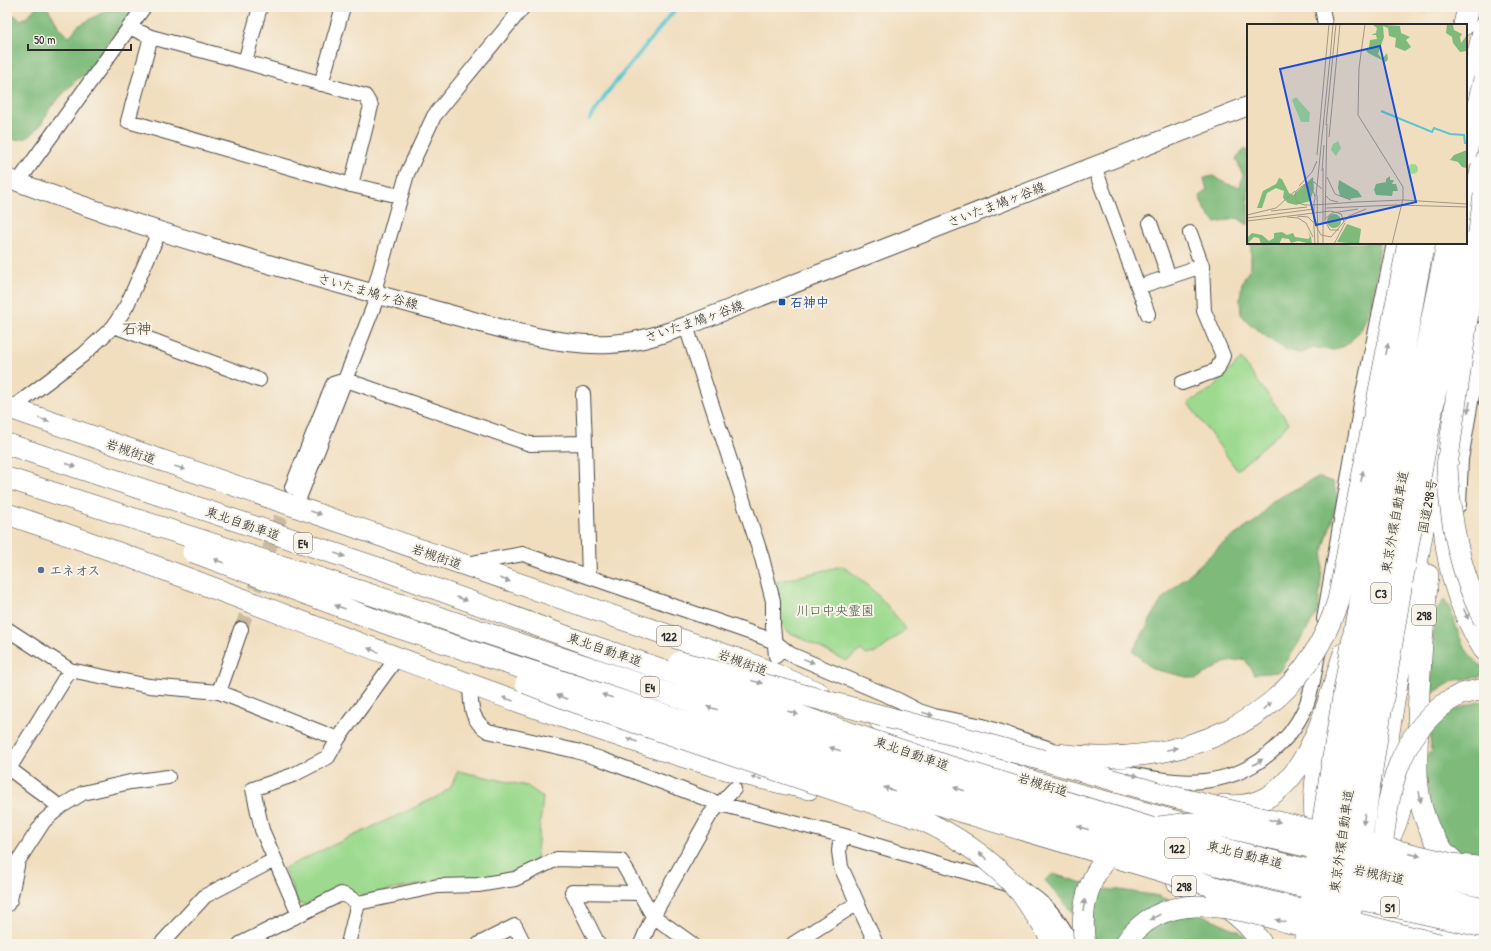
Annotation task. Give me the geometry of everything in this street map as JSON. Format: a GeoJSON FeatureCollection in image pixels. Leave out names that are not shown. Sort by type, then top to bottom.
{"type":"FeatureCollection","features":[{"type":"Feature","properties":{"kind":"highway"},"geometry":{"type":"LineString","coordinates":[[1464,24],[1468,7]]}},
{"type":"Feature","properties":{"kind":"highway"},"geometry":{"type":"LineString","coordinates":[[1467,98],[1484,28]]}},
{"type":"Feature","properties":{"kind":"highway"},"geometry":{"type":"LineString","coordinates":[[1467,150],[1484,79]]}},
{"type":"Feature","properties":{"kind":"highway","name":"東京外環自動車道"},"geometry":{"type":"LineString","coordinates":[[1346,944],[1366,802],[1441,358],[1469,242],[1484,156]]}},
{"type":"Feature","properties":{"kind":"highway"},"geometry":{"type":"LineString","coordinates":[[1484,194],[1446,466],[1443,508],[1447,551],[1458,596],[1476,638],[1484,650]]}},
{"type":"Feature","properties":{"kind":"highway","name":"国道298号"},"geometry":{"type":"LineString","coordinates":[[1377,804],[1419,552],[1460,326],[1469,242],[1484,210]]}},
{"type":"Feature","properties":{"kind":"highway"},"geometry":{"type":"LineString","coordinates":[[954,735],[1070,756],[1116,756],[1151,753],[1200,742],[1235,728],[1254,716],[1288,687],[1302,670],[1323,639],[1332,620],[1338,600],[1408,244]]}},
{"type":"Feature","properties":{"kind":"highway"},"geometry":{"type":"LineString","coordinates":[[1304,944],[1326,794],[1367,554],[1424,244]]}},
{"type":"Feature","properties":{"kind":"highway"},"geometry":{"type":"LineString","coordinates":[[1336,795],[1406,390],[1436,244]]}},
{"type":"Feature","properties":{"kind":"highway","name":"東京外環自動車道"},"geometry":{"type":"LineString","coordinates":[[1325,944],[1347,797],[1389,550],[1424,354],[1447,244]]}},
{"type":"Feature","properties":{"kind":"highway","name":"298"},"geometry":{"type":"LineString","coordinates":[[1294,944],[1298,935],[1306,924],[1331,897],[1357,878],[1378,855],[1387,843],[1397,824],[1406,782],[1437,495],[1460,326]]}},
{"type":"Feature","properties":{"kind":"highway","name":"岩槻街道"},"geometry":{"type":"LineString","coordinates":[[9,408],[200,475],[294,497],[462,565],[749,663],[800,684],[928,743],[1035,782],[1331,863],[1357,878],[1390,876],[1484,896]]}},
{"type":"Feature","properties":{"kind":"highway","name":"東北自動車道"},"geometry":{"type":"LineString","coordinates":[[7,444],[378,568],[596,647],[945,765],[1201,843],[1296,883]]}},
{"type":"Feature","properties":{"kind":"highway"},"geometry":{"type":"LineString","coordinates":[[1446,466],[1449,503],[1457,546],[1470,589],[1484,621]]}},
{"type":"Feature","properties":{"kind":"highway"},"geometry":{"type":"LineString","coordinates":[[7,478],[136,530],[390,625],[966,814],[1239,894],[1439,944]]}},
{"type":"Feature","properties":{"kind":"highway","name":"東北自動車道"},"geometry":{"type":"LineString","coordinates":[[7,478],[376,597],[940,784],[1150,848],[1296,883]]}},
{"type":"Feature","properties":{"kind":"highway","name":"122"},"geometry":{"type":"LineString","coordinates":[[7,514],[103,546],[470,686],[641,744],[745,775],[1093,845],[1296,883],[1331,897],[1358,913],[1484,943]]}},
{"type":"Feature","properties":{"kind":"highway"},"geometry":{"type":"LineString","coordinates":[[1035,782],[1128,791],[1231,806],[1258,803],[1274,793],[1296,771],[1318,731],[1377,552]]}},
{"type":"Feature","properties":{"kind":"highway"},"geometry":{"type":"LineString","coordinates":[[390,625],[435,646],[569,700],[900,810],[940,828],[974,849],[1006,876],[1020,893],[1055,944]]}},
{"type":"Feature","properties":{"kind":"highway"},"geometry":{"type":"LineString","coordinates":[[596,647],[691,664],[954,735],[1166,795],[1440,861],[1484,868]]}},
{"type":"Feature","properties":{"kind":"highway","name":"298"},"geometry":{"type":"LineString","coordinates":[[1420,652],[1417,760],[1421,806],[1432,836],[1444,852],[1460,866],[1484,878]]}},
{"type":"Feature","properties":{"kind":"highway"},"geometry":{"type":"LineString","coordinates":[[1368,944],[1388,806],[1401,760],[1414,733],[1435,711],[1461,694],[1484,689]]}},
{"type":"Feature","properties":{"kind":"highway"},"geometry":{"type":"LineString","coordinates":[[1329,699],[1316,780],[1314,808],[1319,842],[1331,863]]}},
{"type":"Feature","properties":{"kind":"highway","name":"122"},"geometry":{"type":"LineString","coordinates":[[1035,782],[1148,839],[1172,847],[1298,877],[1316,883],[1331,897]]}},
{"type":"Feature","properties":{"kind":"highway"},"geometry":{"type":"LineString","coordinates":[[1085,944],[1082,922],[1084,907],[1092,879],[1100,865],[1109,854],[1130,838],[1167,825],[1190,823],[1225,827],[1428,876],[1484,887]]}},
{"type":"Feature","properties":{"kind":"highway","name":"298"},"geometry":{"type":"LineString","coordinates":[[1093,845],[1202,893],[1226,907],[1246,922],[1262,944]]}},
{"type":"Feature","properties":{"kind":"highway","name":"122"},"geometry":{"type":"LineString","coordinates":[[1357,878],[1386,896],[1484,917]]}},
{"type":"Feature","properties":{"kind":"highway","name":"S1"},"geometry":{"type":"LineString","coordinates":[[1296,883],[1484,909]]}},
{"type":"Feature","properties":{"kind":"highway","name":"S1"},"geometry":{"type":"LineString","coordinates":[[1296,883],[1484,927]]}},
{"type":"Feature","properties":{"kind":"highway"},"geometry":{"type":"LineString","coordinates":[[1125,944],[1138,929],[1151,919],[1180,908],[1202,905],[1232,908],[1374,944]]}},
{"type":"Feature","properties":{"kind":"highway"},"geometry":{"type":"LineString","coordinates":[[1358,913],[1372,932],[1377,944]]}},
{"type":"Feature","properties":{"kind":"main road","name":"さいたま鳩ヶ谷線"},"geometry":{"type":"LineString","coordinates":[[12,180],[158,232],[378,295],[538,336],[583,344],[611,344],[636,341],[686,326],[1247,106]]}},
{"type":"Feature","properties":{"kind":"main road"},"geometry":{"type":"LineString","coordinates":[[1467,120],[1484,129]]}},
{"type":"Feature","properties":{"kind":"street"},"geometry":{"type":"LineString","coordinates":[[12,180],[144,7]]}},
{"type":"Feature","properties":{"kind":"street"},"geometry":{"type":"LineString","coordinates":[[245,62],[260,7]]}},
{"type":"Feature","properties":{"kind":"street"},"geometry":{"type":"LineString","coordinates":[[321,84],[343,7]]}},
{"type":"Feature","properties":{"kind":"street"},"geometry":{"type":"LineString","coordinates":[[294,497],[346,380],[378,295],[376,284],[400,196],[407,174],[434,116],[523,7]]}},
{"type":"Feature","properties":{"kind":"street"},"geometry":{"type":"LineString","coordinates":[[1322,7],[1324,24]]}},
{"type":"Feature","properties":{"kind":"street"},"geometry":{"type":"LineString","coordinates":[[129,27],[151,37],[365,96],[371,106],[351,185]]}},
{"type":"Feature","properties":{"kind":"street"},"geometry":{"type":"LineString","coordinates":[[151,37],[128,122],[351,185],[400,196]]}},
{"type":"Feature","properties":{"kind":"street"},"geometry":{"type":"LineString","coordinates":[[1094,166],[1148,314]]}},
{"type":"Feature","properties":{"kind":"street"},"geometry":{"type":"LineString","coordinates":[[1150,223],[1169,277]]}},
{"type":"Feature","properties":{"kind":"street"},"geometry":{"type":"LineString","coordinates":[[9,408],[83,355],[114,326],[126,305],[158,232]]}},
{"type":"Feature","properties":{"kind":"street"},"geometry":{"type":"LineString","coordinates":[[1182,383],[1216,370],[1223,356],[1204,311],[1202,266],[1190,233]]}},
{"type":"Feature","properties":{"kind":"street"},"geometry":{"type":"LineString","coordinates":[[1469,242],[1484,271]]}},
{"type":"Feature","properties":{"kind":"street"},"geometry":{"type":"LineString","coordinates":[[462,565],[523,554],[588,577],[790,654],[898,700],[918,711],[934,716],[983,726],[1111,770],[1161,781],[1198,782],[1227,778],[1258,762],[1280,745],[1295,727],[1306,707],[1313,683],[1363,393],[1394,244]]}},
{"type":"Feature","properties":{"kind":"street"},"geometry":{"type":"LineString","coordinates":[[1138,287],[1202,266]]}},
{"type":"Feature","properties":{"kind":"street"},"geometry":{"type":"LineString","coordinates":[[114,326],[259,380]]}},
{"type":"Feature","properties":{"kind":"street"},"geometry":{"type":"LineString","coordinates":[[686,326],[762,558],[773,602],[773,626],[776,649]]}},
{"type":"Feature","properties":{"kind":"street"},"geometry":{"type":"LineString","coordinates":[[1484,327],[1466,421],[1458,492],[1465,556],[1474,592],[1484,621]]}},
{"type":"Feature","properties":{"kind":"street"},"geometry":{"type":"LineString","coordinates":[[294,497],[334,384],[346,380],[530,444],[585,443]]}},
{"type":"Feature","properties":{"kind":"street"},"geometry":{"type":"LineString","coordinates":[[583,394],[588,577]]}},
{"type":"Feature","properties":{"kind":"street"},"geometry":{"type":"LineString","coordinates":[[7,629],[70,670],[149,686],[220,692],[338,739]]}},
{"type":"Feature","properties":{"kind":"street"},"geometry":{"type":"LineString","coordinates":[[220,692],[241,629]]}},
{"type":"Feature","properties":{"kind":"street"},"geometry":{"type":"LineString","coordinates":[[299,915],[262,830],[253,788],[293,775],[328,757],[338,739],[396,659]]}},
{"type":"Feature","properties":{"kind":"street"},"geometry":{"type":"LineString","coordinates":[[60,807],[8,769],[70,670]]}},
{"type":"Feature","properties":{"kind":"street"},"geometry":{"type":"LineString","coordinates":[[470,686],[471,707],[474,717],[479,726],[488,731],[576,751],[720,804],[841,835],[1021,888],[1045,904],[1057,919],[1072,944]]}},
{"type":"Feature","properties":{"kind":"street"},"geometry":{"type":"LineString","coordinates":[[7,906],[10,900],[18,861],[44,821],[60,807],[83,793],[130,782],[168,777]]}},
{"type":"Feature","properties":{"kind":"street"},"geometry":{"type":"LineString","coordinates":[[641,944],[653,916],[710,815],[734,788]]}},
{"type":"Feature","properties":{"kind":"street"},"geometry":{"type":"LineString","coordinates":[[841,835],[839,851],[841,867],[856,904],[876,944]]}},
{"type":"Feature","properties":{"kind":"street"},"geometry":{"type":"LineString","coordinates":[[240,944],[341,894],[358,903],[438,886],[478,885],[515,879],[557,859],[622,861],[653,916],[692,944]]}},
{"type":"Feature","properties":{"kind":"street"},"geometry":{"type":"LineString","coordinates":[[161,944],[206,896],[274,860]]}},
{"type":"Feature","properties":{"kind":"street"},"geometry":{"type":"LineString","coordinates":[[598,944],[572,892],[640,893]]}},
{"type":"Feature","properties":{"kind":"street"},"geometry":{"type":"LineString","coordinates":[[348,944],[358,903]]}},
{"type":"Feature","properties":{"kind":"street"},"geometry":{"type":"LineString","coordinates":[[793,944],[856,904]]}},
{"type":"Feature","properties":{"kind":"street"},"geometry":{"type":"LineString","coordinates":[[479,944],[515,926],[524,944]]}},
{"type":"Feature","properties":{"kind":"green space"},"geometry":{"type":"Polygon","coordinates":[[[36,7],[47,7],[59,27],[69,37],[78,26],[107,10],[117,11],[124,7],[135,7],[120,29],[112,36],[92,68],[75,81],[50,108],[41,125],[27,138],[13,140],[7,139],[7,10],[21,20],[27,17],[36,7]]]}},
{"type":"Feature","properties":{"kind":"green space"},"geometry":{"type":"Polygon","coordinates":[[[1417,7],[1441,7],[1439,10],[1425,12],[1417,7]]]}},
{"type":"Feature","properties":{"kind":"green space"},"geometry":{"type":"Polygon","coordinates":[[[1245,149],[1247,150],[1247,224],[1238,218],[1216,223],[1210,217],[1202,204],[1200,196],[1207,191],[1204,178],[1213,176],[1227,184],[1240,187],[1243,175],[1236,159],[1245,149]]]}},
{"type":"Feature","properties":{"kind":"green space"},"geometry":{"type":"Polygon","coordinates":[[[1251,244],[1380,244],[1372,301],[1362,328],[1348,344],[1334,350],[1314,348],[1300,353],[1286,350],[1249,323],[1241,314],[1240,299],[1242,283],[1251,266],[1251,244]]]}},
{"type":"Feature","properties":{"kind":"green space"},"geometry":{"type":"Polygon","coordinates":[[[1241,359],[1289,423],[1237,470],[1188,403],[1213,388],[1241,359]]]}},
{"type":"Feature","properties":{"kind":"green space"},"geometry":{"type":"Polygon","coordinates":[[[1318,477],[1333,482],[1338,501],[1324,547],[1318,612],[1280,672],[1254,674],[1245,659],[1224,663],[1196,679],[1152,669],[1133,651],[1162,599],[1225,542],[1260,518],[1271,502],[1318,477]]]}},
{"type":"Feature","properties":{"kind":"green space","name":"川口中央霊園"},"geometry":{"type":"Polygon","coordinates":[[[842,566],[877,594],[906,629],[878,652],[866,655],[861,650],[846,661],[787,631],[781,621],[776,582],[842,566]]]}},
{"type":"Feature","properties":{"kind":"green space"},"geometry":{"type":"Polygon","coordinates":[[[1444,600],[1452,614],[1464,647],[1484,668],[1480,677],[1455,680],[1431,694],[1433,630],[1437,609],[1444,600]]]}},
{"type":"Feature","properties":{"kind":"green space"},"geometry":{"type":"Polygon","coordinates":[[[1484,701],[1484,857],[1464,854],[1448,848],[1433,824],[1423,761],[1431,751],[1430,742],[1432,733],[1438,722],[1457,710],[1471,704],[1484,701]]]}},
{"type":"Feature","properties":{"kind":"green space"},"geometry":{"type":"Polygon","coordinates":[[[458,771],[527,786],[543,797],[536,860],[521,870],[495,877],[438,881],[362,896],[343,887],[305,905],[298,903],[284,868],[439,796],[450,788],[458,771]]]}},
{"type":"Feature","properties":{"kind":"green space"},"geometry":{"type":"Polygon","coordinates":[[[1053,874],[1102,889],[1159,896],[1239,931],[1251,944],[1099,944],[1045,880],[1053,874]]]}},
{"type":"Feature","properties":{"kind":"waterway"},"geometry":{"type":"LineString","coordinates":[[590,119],[607,93],[677,7]]}},
{"type":"Feature","properties":{"kind":"tunnel"},"geometry":{"type":"LineString","coordinates":[[241,629],[288,496]]}},
{"type":"Feature","properties":{"kind":"tunnel"},"geometry":{"type":"LineString","coordinates":[[1369,863],[1377,804]]}},
{"type":"Feature","properties":{"kind":"place","name":"石神中"},"geometry":{"type":"Point","coordinates":[782,302]}},
{"type":"Feature","properties":{"kind":"place","name":"エネオス"},"geometry":{"type":"Point","coordinates":[41,570]}},
{"type":"Feature","properties":{"kind":"district","name":"石神"},"geometry":{"type":"Point","coordinates":[137,328]}}]}
